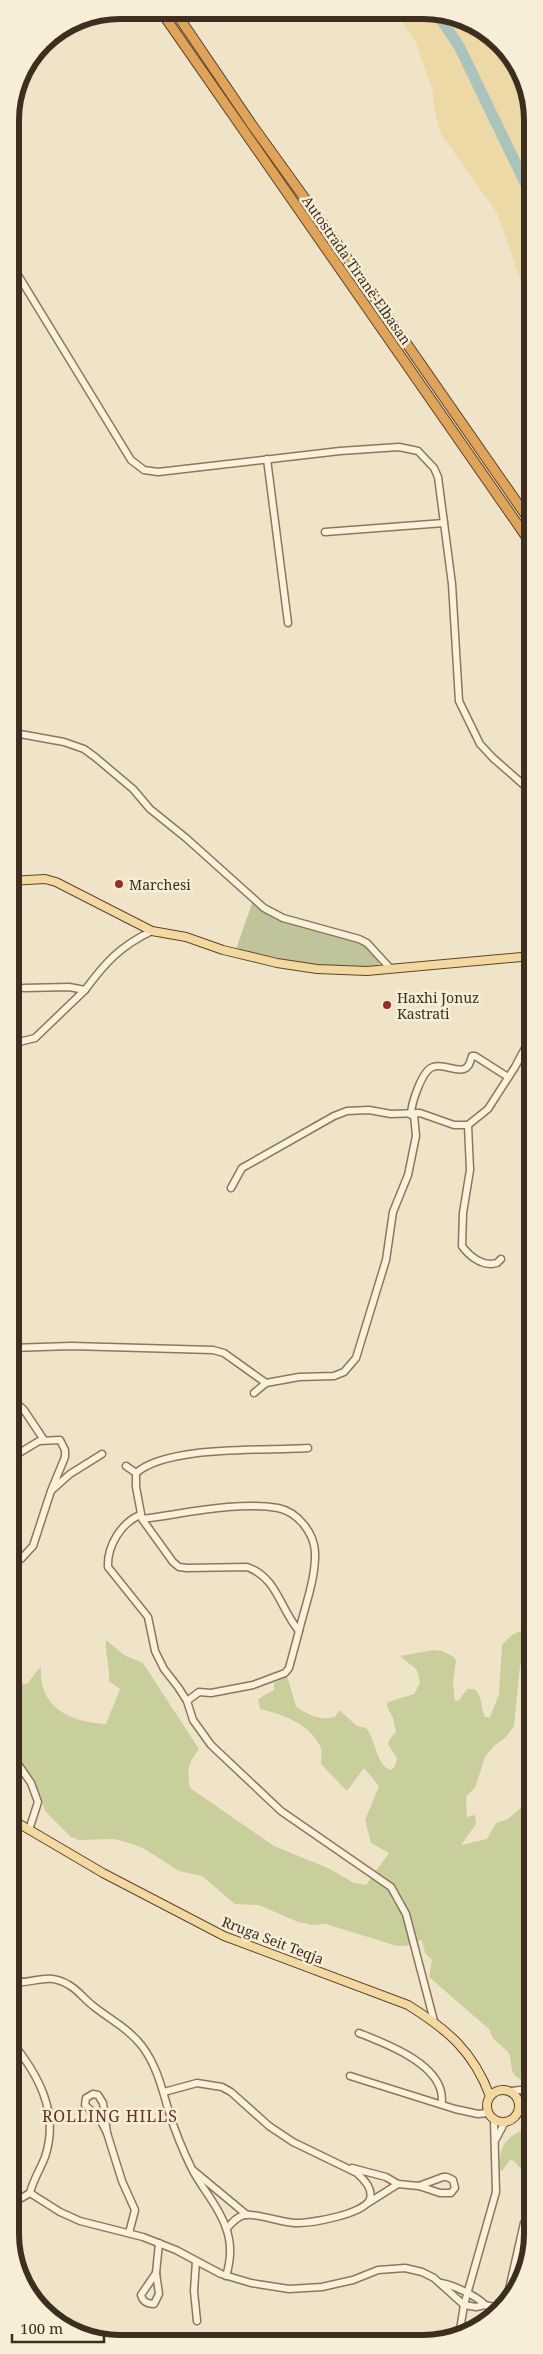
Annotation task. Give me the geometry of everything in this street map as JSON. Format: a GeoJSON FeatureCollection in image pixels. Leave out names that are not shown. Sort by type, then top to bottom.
{"type":"FeatureCollection","features":[{"type":"Feature","properties":{"kind":"highway","name":"Autostrada Tiranë-Elbasan"},"geometry":{"type":"LineString","coordinates":[[166,19],[524,533]]}},
{"type":"Feature","properties":{"kind":"highway","name":"Autostrada Tiranë-Elbasan"},"geometry":{"type":"LineString","coordinates":[[180,19],[524,513]]}},
{"type":"Feature","properties":{"kind":"main road"},"geometry":{"type":"LineString","coordinates":[[19,880],[45,879],[56,882],[152,930],[186,937],[224,950],[277,963],[352,971],[524,958]]}},
{"type":"Feature","properties":{"kind":"main road","name":"Rruga Seit Teqja"},"geometry":{"type":"LineString","coordinates":[[19,1824],[129,1887],[224,1936],[408,2005],[434,2021],[461,2045],[484,2081],[490,2096]]}},
{"type":"Feature","properties":{"kind":"main road","name":"Rruga Seit Teqja"},"geometry":{"type":"LineString","coordinates":[[484,2081],[498,2090]]}},
{"type":"Feature","properties":{"kind":"main road"},"geometry":{"type":"LineString","coordinates":[[519,2106],[516,2116],[505,2122],[494,2120],[488,2113],[487,2105],[490,2096],[498,2090],[511,2091],[517,2097],[519,2106],[524,2112]]}},
{"type":"Feature","properties":{"kind":"main road"},"geometry":{"type":"LineString","coordinates":[[516,2116],[524,2119]]}},
{"type":"Feature","properties":{"kind":"street"},"geometry":{"type":"LineString","coordinates":[[19,277],[134,463],[144,470],[158,472],[267,459],[399,447],[418,451],[434,468],[438,477],[452,584],[459,701],[480,744],[492,758],[524,785]]}},
{"type":"Feature","properties":{"kind":"street"},"geometry":{"type":"LineString","coordinates":[[267,459],[288,622]]}},
{"type":"Feature","properties":{"kind":"street"},"geometry":{"type":"LineString","coordinates":[[325,532],[444,523]]}},
{"type":"Feature","properties":{"kind":"street"},"geometry":{"type":"LineString","coordinates":[[19,733],[64,742],[84,749],[133,790],[150,809],[186,838],[264,908],[283,918],[360,939],[367,943],[390,968]]}},
{"type":"Feature","properties":{"kind":"street"},"geometry":{"type":"LineString","coordinates":[[19,1042],[35,1038],[84,990],[106,961],[122,948],[152,930]]}},
{"type":"Feature","properties":{"kind":"street"},"geometry":{"type":"LineString","coordinates":[[24,988],[68,987],[84,990]]}},
{"type":"Feature","properties":{"kind":"street"},"geometry":{"type":"LineString","coordinates":[[231,1188],[242,1168],[334,1116],[348,1111],[364,1110],[429,1115],[454,1125],[468,1125],[488,1109],[524,1049]]}},
{"type":"Feature","properties":{"kind":"street"},"geometry":{"type":"LineString","coordinates":[[254,1393],[266,1383],[299,1377],[334,1376],[344,1372],[356,1358],[386,1260],[393,1212],[408,1176],[416,1136],[411,1104],[427,1071],[434,1066],[464,1069],[469,1066],[472,1056],[475,1056],[508,1077]]}},
{"type":"Feature","properties":{"kind":"street"},"geometry":{"type":"LineString","coordinates":[[468,1125],[470,1170],[463,1213],[462,1246],[472,1256],[485,1264],[497,1263],[501,1259]]}},
{"type":"Feature","properties":{"kind":"street"},"geometry":{"type":"LineString","coordinates":[[19,1348],[71,1346],[213,1350],[224,1353],[266,1383]]}},
{"type":"Feature","properties":{"kind":"street"},"geometry":{"type":"LineString","coordinates":[[19,1405],[44,1440]]}},
{"type":"Feature","properties":{"kind":"street"},"geometry":{"type":"LineString","coordinates":[[19,1452],[28,1446],[44,1440],[60,1440],[65,1450],[63,1463],[51,1491],[33,1546],[19,1559]]}},
{"type":"Feature","properties":{"kind":"street"},"geometry":{"type":"LineString","coordinates":[[136,1473],[145,1465],[170,1457],[308,1448]]}},
{"type":"Feature","properties":{"kind":"street"},"geometry":{"type":"LineString","coordinates":[[51,1491],[70,1474],[102,1454]]}},
{"type":"Feature","properties":{"kind":"street"},"geometry":{"type":"LineString","coordinates":[[126,1466],[136,1473],[141,1517],[168,1556],[179,1567],[246,1567],[254,1570],[267,1579],[288,1616],[299,1631]]}},
{"type":"Feature","properties":{"kind":"street"},"geometry":{"type":"LineString","coordinates":[[187,1701],[199,1692],[211,1693],[254,1685],[285,1673],[289,1668],[314,1566],[315,1551],[311,1536],[296,1516],[280,1509],[255,1507],[141,1517],[127,1522],[111,1544],[107,1556],[108,1567],[148,1617],[155,1651],[164,1669],[187,1701],[192,1720],[211,1745],[282,1811],[391,1887],[406,1914],[434,2021]]}},
{"type":"Feature","properties":{"kind":"street"},"geometry":{"type":"LineString","coordinates":[[19,1766],[30,1783],[38,1802],[30,1830]]}},
{"type":"Feature","properties":{"kind":"street"},"geometry":{"type":"LineString","coordinates":[[19,1983],[50,1978],[72,1986],[92,2005],[129,2032],[142,2046],[156,2068],[172,2123],[192,2169],[226,2228],[231,2250],[230,2264],[226,2276]]}},
{"type":"Feature","properties":{"kind":"street"},"geometry":{"type":"LineString","coordinates":[[359,2033],[407,2055],[426,2070],[440,2088],[442,2104]]}},
{"type":"Feature","properties":{"kind":"street"},"geometry":{"type":"LineString","coordinates":[[19,2052],[36,2074],[47,2104],[49,2118],[48,2145],[30,2193],[19,2199]]}},
{"type":"Feature","properties":{"kind":"street"},"geometry":{"type":"LineString","coordinates":[[350,2076],[478,2114],[488,2113]]}},
{"type":"Feature","properties":{"kind":"street"},"geometry":{"type":"LineString","coordinates":[[164,2092],[197,2083],[222,2087],[231,2092],[258,2117],[286,2138],[311,2152],[349,2168],[386,2177],[398,2184],[419,2186],[448,2194],[453,2191],[455,2184],[451,2178],[447,2177],[419,2186]]}},
{"type":"Feature","properties":{"kind":"street"},"geometry":{"type":"LineString","coordinates":[[511,2091],[524,2089]]}},
{"type":"Feature","properties":{"kind":"street"},"geometry":{"type":"LineString","coordinates":[[107,2133],[103,2103],[98,2095],[89,2095],[84,2101],[85,2105],[100,2119],[107,2133],[122,2180],[135,2210],[129,2233]]}},
{"type":"Feature","properties":{"kind":"street"},"geometry":{"type":"LineString","coordinates":[[519,2106],[524,2098]]}},
{"type":"Feature","properties":{"kind":"street"},"geometry":{"type":"LineString","coordinates":[[460,2328],[464,2305],[496,2192],[494,2120]]}},
{"type":"Feature","properties":{"kind":"street"},"geometry":{"type":"LineString","coordinates":[[495,2140],[505,2122]]}},
{"type":"Feature","properties":{"kind":"street"},"geometry":{"type":"LineString","coordinates":[[349,2168],[368,2186],[370,2197],[367,2204]]}},
{"type":"Feature","properties":{"kind":"street"},"geometry":{"type":"LineString","coordinates":[[192,2169],[247,2215],[272,2220],[308,2222],[342,2215],[367,2204],[398,2184]]}},
{"type":"Feature","properties":{"kind":"street"},"geometry":{"type":"LineString","coordinates":[[30,2193],[60,2212],[80,2221],[129,2233],[159,2243],[226,2276],[266,2286],[307,2288],[334,2284],[378,2270],[399,2268],[422,2272],[440,2283],[446,2291],[464,2305],[494,2306]]}},
{"type":"Feature","properties":{"kind":"street"},"geometry":{"type":"LineString","coordinates":[[226,2228],[235,2219],[247,2215]]}},
{"type":"Feature","properties":{"kind":"street"},"geometry":{"type":"LineString","coordinates":[[509,2288],[524,2223]]}},
{"type":"Feature","properties":{"kind":"street"},"geometry":{"type":"LineString","coordinates":[[156,2273],[159,2243]]}},
{"type":"Feature","properties":{"kind":"street"},"geometry":{"type":"LineString","coordinates":[[196,2261],[194,2291],[197,2321]]}},
{"type":"Feature","properties":{"kind":"street"},"geometry":{"type":"LineString","coordinates":[[440,2283],[450,2284],[468,2295],[479,2298],[486,2305]]}},
{"type":"Feature","properties":{"kind":"green space"},"geometry":{"type":"Polygon","coordinates":[[[253,901],[263,910],[365,945],[380,962],[378,965],[364,968],[328,967],[287,961],[236,949],[253,901]]]}},
{"type":"Feature","properties":{"kind":"green space"},"geometry":{"type":"Polygon","coordinates":[[[524,1629],[524,1660],[520,1666],[514,1726],[506,1737],[494,1746],[485,1757],[475,1788],[466,1796],[467,1817],[475,1815],[476,1824],[461,1845],[487,1839],[496,1823],[508,1819],[524,1805],[524,2080],[515,2075],[507,2051],[494,2040],[490,2030],[429,1977],[432,1960],[425,1953],[422,1940],[406,1946],[397,1946],[326,1924],[312,1925],[298,1922],[259,1905],[235,1904],[202,1876],[179,1871],[143,1848],[114,1839],[79,1840],[71,1837],[45,1811],[40,1794],[19,1762],[19,1735],[22,1732],[19,1728],[19,1684],[27,1684],[41,1666],[41,1680],[45,1692],[59,1710],[80,1720],[106,1724],[120,1689],[109,1681],[106,1640],[124,1655],[143,1663],[199,1749],[189,1767],[190,1788],[274,1846],[328,1868],[354,1883],[366,1885],[389,1853],[371,1843],[365,1820],[379,1786],[364,1768],[347,1791],[321,1764],[321,1748],[310,1732],[295,1721],[260,1709],[258,1699],[274,1690],[274,1683],[287,1676],[296,1706],[319,1718],[335,1717],[339,1710],[357,1726],[366,1728],[370,1733],[381,1762],[390,1770],[394,1768],[397,1759],[388,1743],[396,1732],[393,1718],[387,1706],[388,1702],[414,1694],[420,1683],[417,1670],[400,1656],[433,1650],[442,1651],[454,1657],[456,1661],[453,1683],[455,1701],[459,1700],[467,1689],[472,1689],[476,1691],[480,1698],[485,1717],[490,1717],[499,1694],[502,1645],[512,1635],[524,1629]]]}},
{"type":"Feature","properties":{"kind":"green space"},"geometry":{"type":"Polygon","coordinates":[[[524,2129],[524,2173],[514,2161],[510,2160],[502,2171],[500,2170],[500,2155],[504,2145],[511,2137],[524,2129]]]}},
{"type":"Feature","properties":{"kind":"green space"},"geometry":{"type":"Polygon","coordinates":[[[285,2334],[316,2334],[316,2335],[285,2334]]]}},
{"type":"Feature","properties":{"kind":"sand"},"geometry":{"type":"Polygon","coordinates":[[[400,19],[430,19],[456,24],[468,29],[495,48],[511,71],[522,103],[524,120],[524,289],[497,213],[441,134],[434,109],[433,92],[416,43],[400,19]]]}},
{"type":"Feature","properties":{"kind":"waterway"},"geometry":{"type":"LineString","coordinates":[[442,21],[459,46],[524,180]]}},
{"type":"Feature","properties":{"kind":"place","name":"Marchesi"},"geometry":{"type":"Point","coordinates":[119,884]}},
{"type":"Feature","properties":{"kind":"place","name":"Haxhi Jonuz Kastrati"},"geometry":{"type":"Point","coordinates":[387,1005]}},
{"type":"Feature","properties":{"kind":"district","name":"ROLLING HILLS"},"geometry":{"type":"Point","coordinates":[110,2116]}}]}
